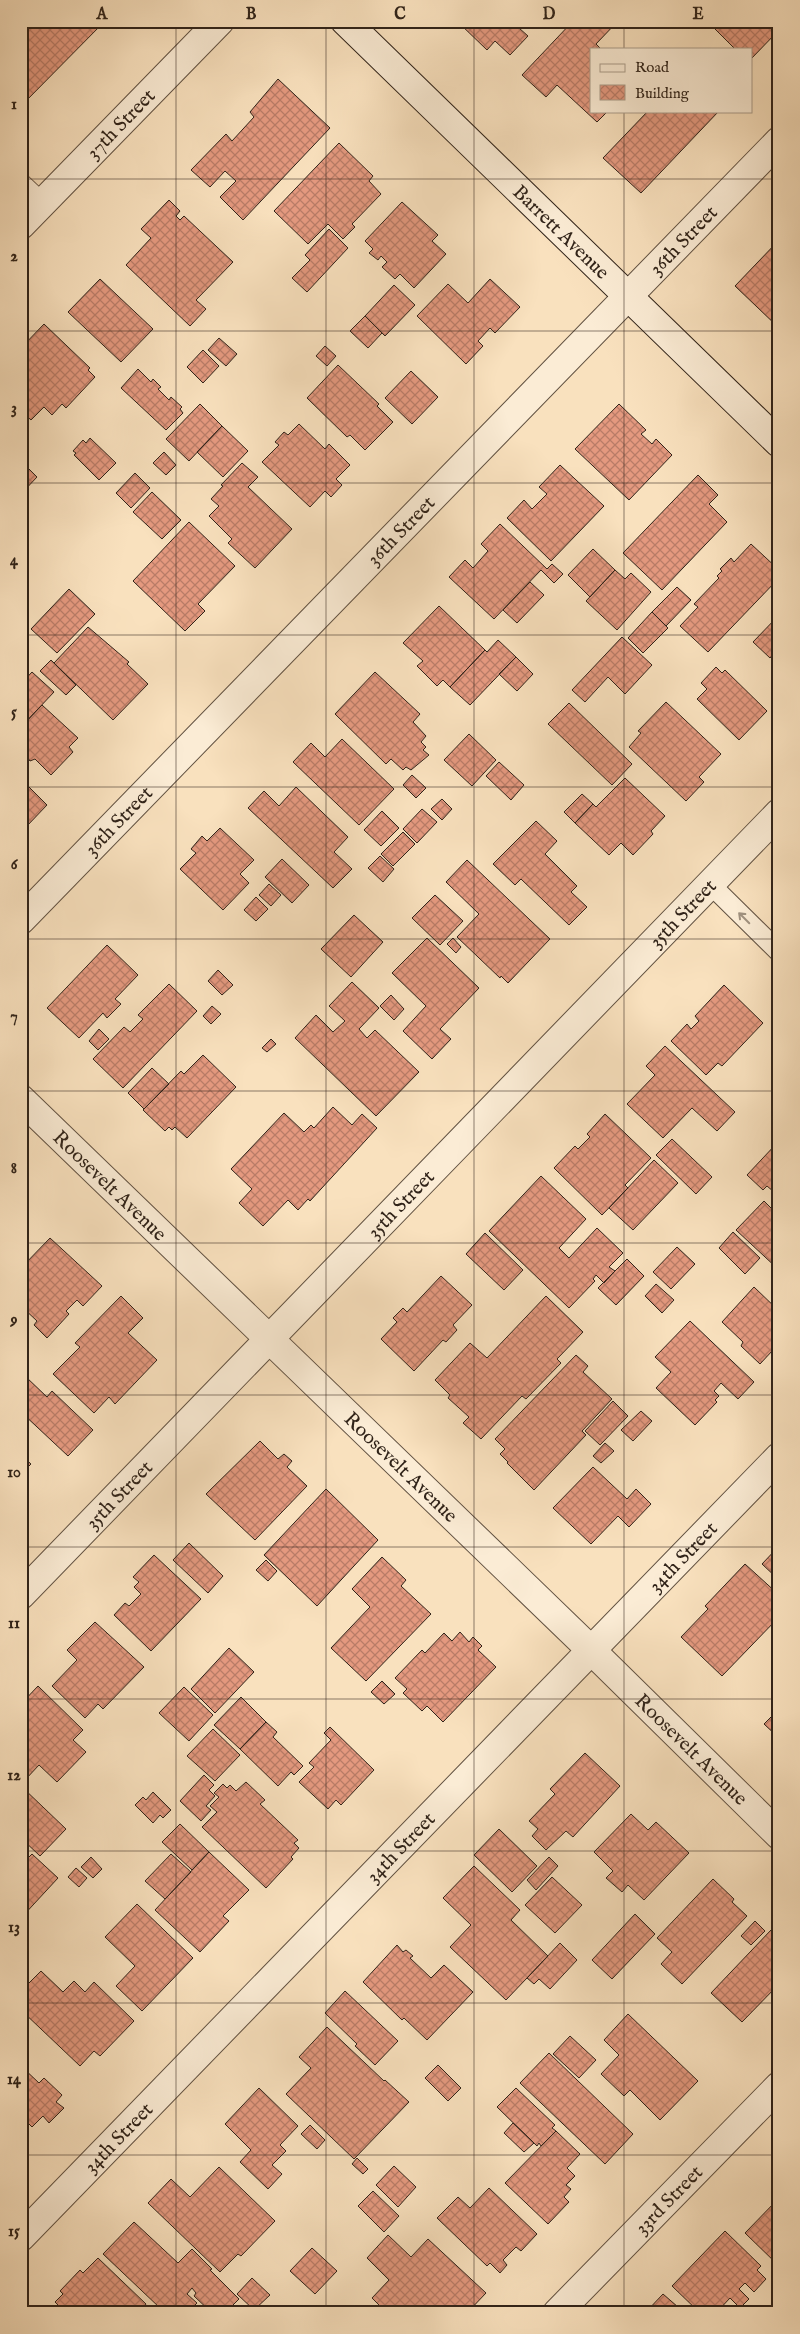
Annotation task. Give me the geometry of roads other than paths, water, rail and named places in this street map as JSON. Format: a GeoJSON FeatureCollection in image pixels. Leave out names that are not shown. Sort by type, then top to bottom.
{"type":"FeatureCollection","features":[{"type":"Feature","properties":{"kind":"street","name":"37th Street"},"geometry":{"type":"LineString","coordinates":[[21,225],[220,21]]}},
{"type":"Feature","properties":{"kind":"street","name":"Barrett Avenue"},"geometry":{"type":"LineString","coordinates":[[345,21],[779,443]]}},
{"type":"Feature","properties":{"kind":"street","name":"36th Street"},"geometry":{"type":"LineString","coordinates":[[21,920],[779,141]]}},
{"type":"Feature","properties":{"kind":"street","name":"35th Street"},"geometry":{"type":"LineString","coordinates":[[21,1595],[779,813]]}},
{"type":"Feature","properties":{"kind":"street","name":"Roosevelt Avenue"},"geometry":{"type":"LineString","coordinates":[[21,1099],[592,1651],[779,1835]]}},
{"type":"Feature","properties":{"kind":"street","name":"34th Street"},"geometry":{"type":"LineString","coordinates":[[21,2237],[779,1457]]}},
{"type":"Feature","properties":{"kind":"street","name":"33rd Street"},"geometry":{"type":"LineString","coordinates":[[557,2313],[779,2086]]}},
{"type":"Feature","properties":{"kind":"lane"},"geometry":{"type":"LineString","coordinates":[[21,183],[42,203]]}},
{"type":"Feature","properties":{"kind":"lane"},"geometry":{"type":"LineString","coordinates":[[710,884],[779,952]]}}]}
